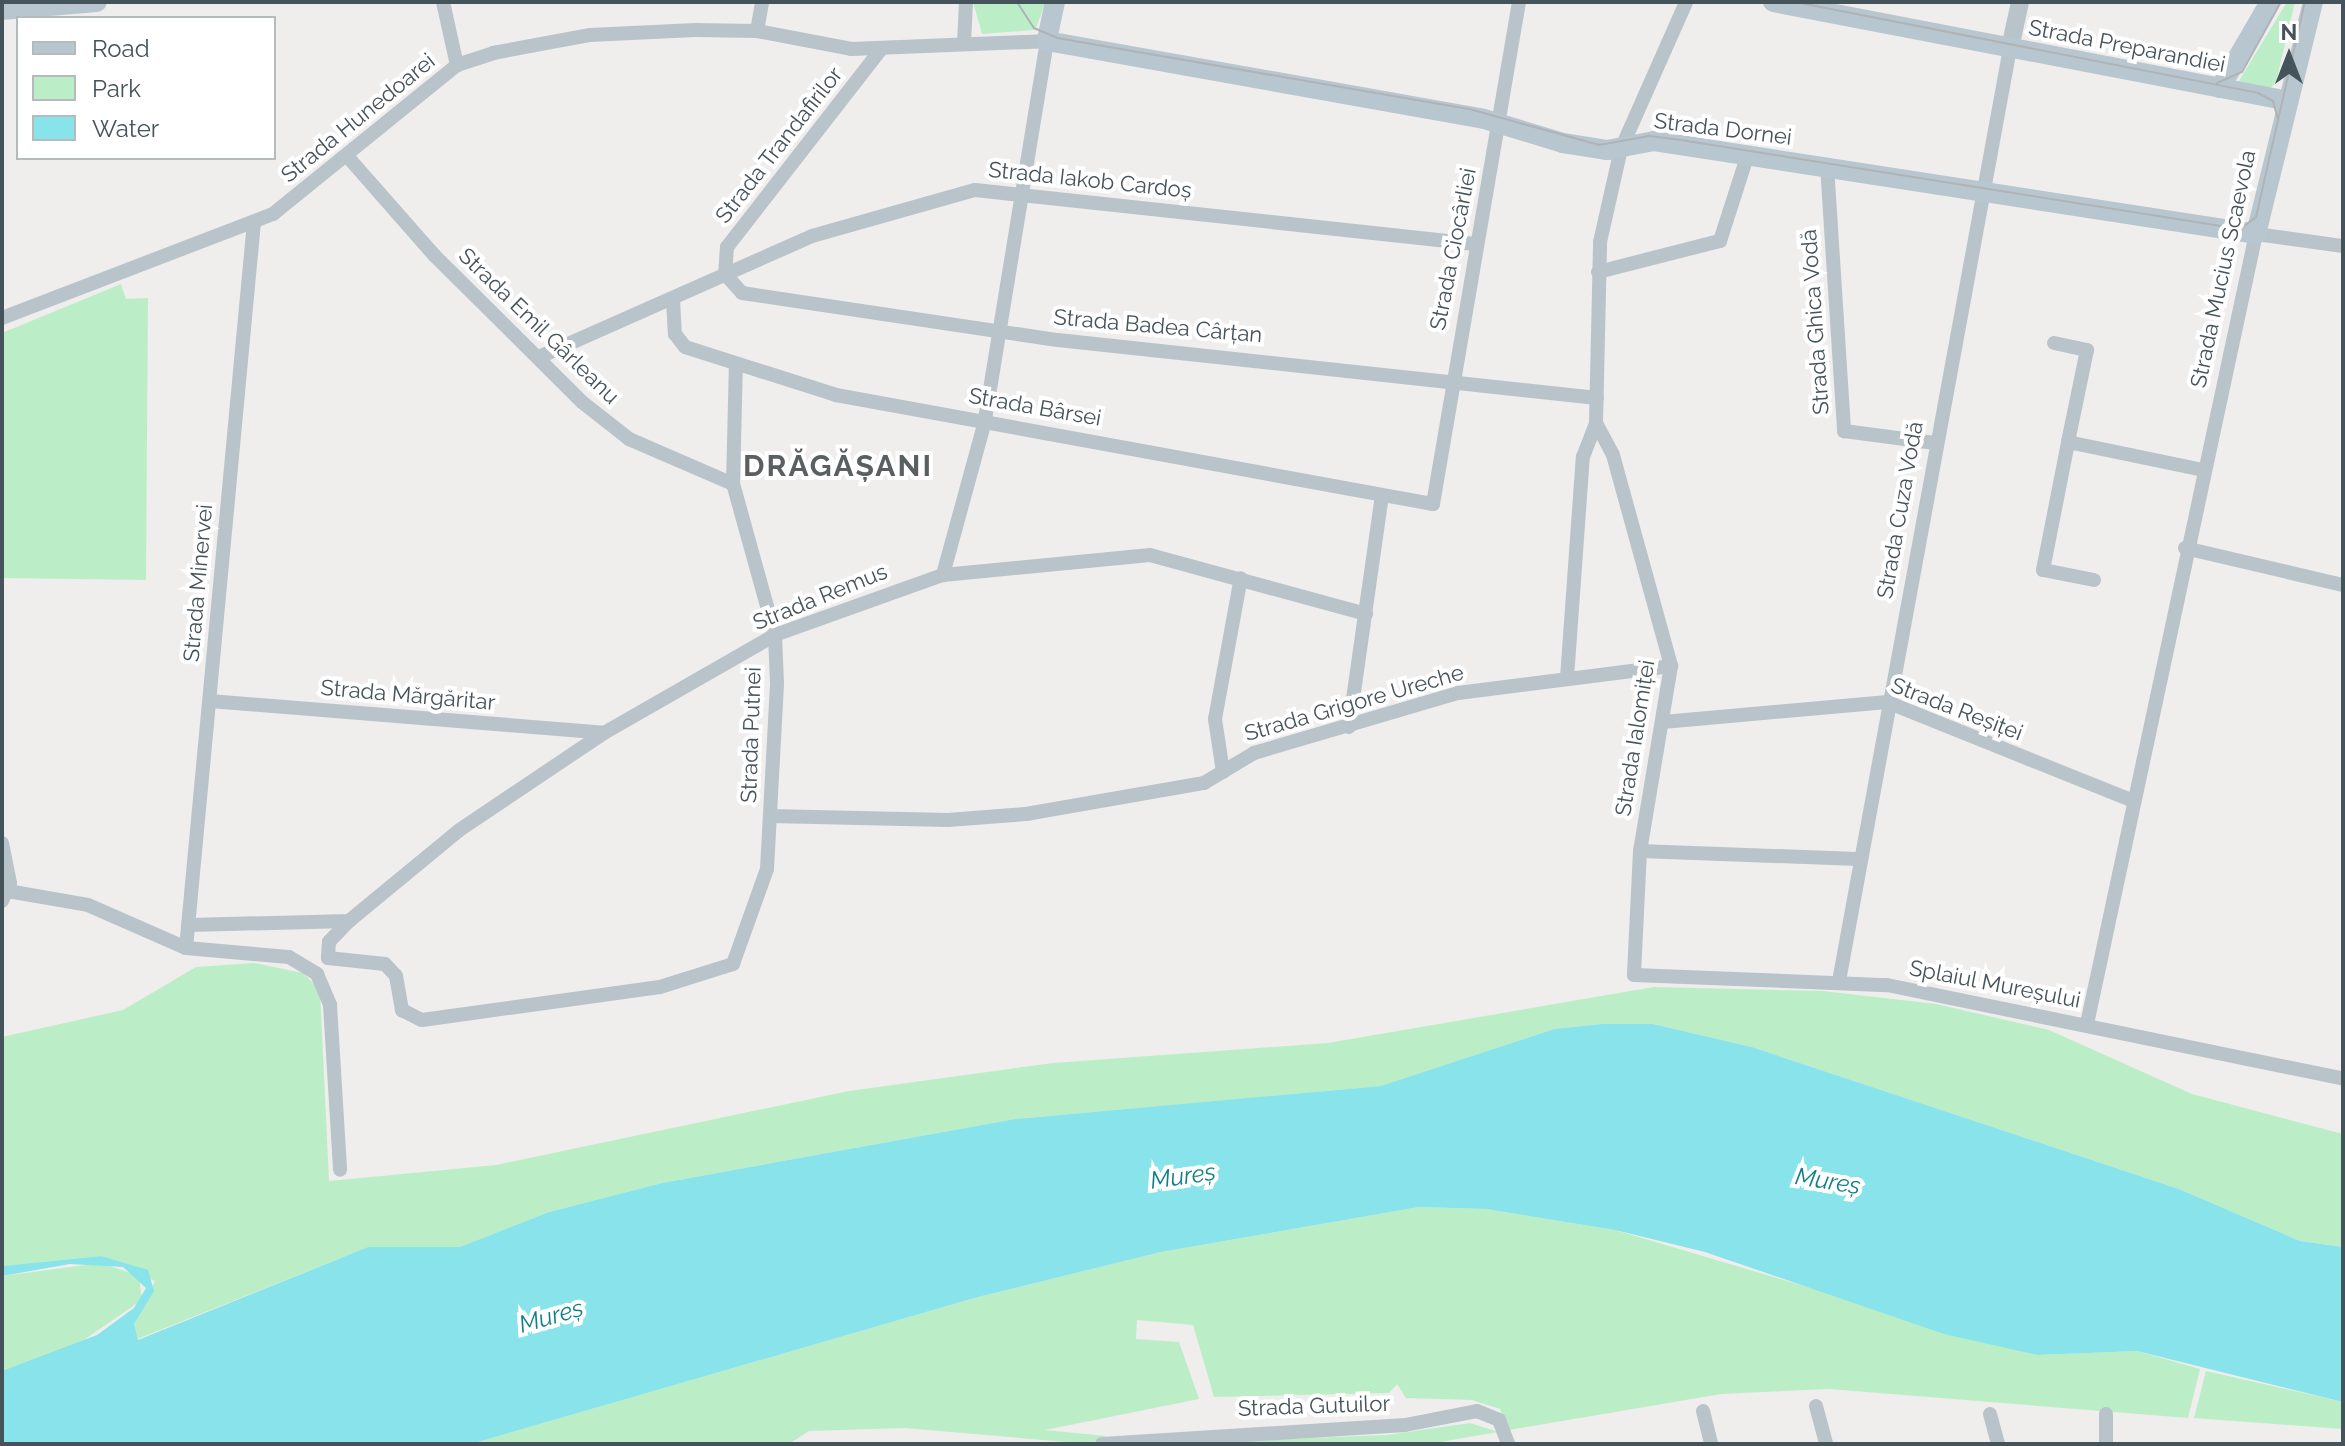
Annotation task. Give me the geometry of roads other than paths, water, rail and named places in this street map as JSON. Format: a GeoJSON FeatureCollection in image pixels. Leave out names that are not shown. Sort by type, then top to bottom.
{"type":"FeatureCollection","features":[{"type":"Feature","properties":{"kind":"main road"},"geometry":{"type":"LineString","coordinates":[[2,10],[97,2]]}},
{"type":"Feature","properties":{"kind":"main road"},"geometry":{"type":"LineString","coordinates":[[1047,41],[1055,2]]}},
{"type":"Feature","properties":{"kind":"main road","name":"Strada Preparandiei"},"geometry":{"type":"LineString","coordinates":[[1776,2],[1844,9],[2010,48],[2284,100]]}},
{"type":"Feature","properties":{"kind":"main road"},"geometry":{"type":"LineString","coordinates":[[2220,88],[2270,2]]}},
{"type":"Feature","properties":{"kind":"main road","name":"Strada Mucius Scaevola"},"geometry":{"type":"LineString","coordinates":[[2256,234],[2284,100],[2313,2]]}},
{"type":"Feature","properties":{"kind":"main road","name":"Strada Dornei"},"geometry":{"type":"LineString","coordinates":[[1047,41],[1501,123],[1563,143],[1621,149],[1654,141],[2256,234]]}},
{"type":"Feature","properties":{"kind":"street"},"geometry":{"type":"LineString","coordinates":[[443,2],[457,65]]}},
{"type":"Feature","properties":{"kind":"street"},"geometry":{"type":"LineString","coordinates":[[757,31],[762,2]]}},
{"type":"Feature","properties":{"kind":"street"},"geometry":{"type":"LineString","coordinates":[[964,44],[966,2]]}},
{"type":"Feature","properties":{"kind":"street","name":"Strada Ciocârliei"},"geometry":{"type":"LineString","coordinates":[[1433,504],[1450,379],[1501,123],[1519,2]]}},
{"type":"Feature","properties":{"kind":"street"},"geometry":{"type":"LineString","coordinates":[[1567,678],[1583,457],[1596,423],[1598,272],[1621,149],[1686,2]]}},
{"type":"Feature","properties":{"kind":"street"},"geometry":{"type":"LineString","coordinates":[[2010,48],[2020,2]]}},
{"type":"Feature","properties":{"kind":"street","name":"Strada Hunedoarei"},"geometry":{"type":"LineString","coordinates":[[2,318],[254,222],[347,156],[457,65],[590,35],[757,31],[882,48],[1047,41]]}},
{"type":"Feature","properties":{"kind":"street"},"geometry":{"type":"LineString","coordinates":[[943,575],[985,421],[1047,41]]}},
{"type":"Feature","properties":{"kind":"street","name":"Strada Trandafirilor"},"geometry":{"type":"LineString","coordinates":[[725,274],[727,247],[882,48]]}},
{"type":"Feature","properties":{"kind":"street","name":"Strada Cuza Vodă"},"geometry":{"type":"LineString","coordinates":[[1839,981],[1858,859],[2010,48]]}},
{"type":"Feature","properties":{"kind":"street"},"geometry":{"type":"LineString","coordinates":[[1598,272],[1720,241],[1748,154]]}},
{"type":"Feature","properties":{"kind":"street","name":"Strada Emil Gârleanu"},"geometry":{"type":"LineString","coordinates":[[347,156],[434,255],[629,439],[733,484]]}},
{"type":"Feature","properties":{"kind":"street","name":"Strada Ghica Vodă"},"geometry":{"type":"LineString","coordinates":[[1827,166],[1844,431],[1935,443]]}},
{"type":"Feature","properties":{"kind":"street","name":"Strada Iakob Cardoș"},"geometry":{"type":"LineString","coordinates":[[539,357],[725,274],[854,222],[975,190],[1023,191],[1475,244]]}},
{"type":"Feature","properties":{"kind":"street","name":"Strada Minervei"},"geometry":{"type":"LineString","coordinates":[[186,948],[254,222]]}},
{"type":"Feature","properties":{"kind":"street"},"geometry":{"type":"LineString","coordinates":[[2256,234],[2343,246]]}},
{"type":"Feature","properties":{"kind":"street","name":"Strada Mucius Scaevola"},"geometry":{"type":"LineString","coordinates":[[2087,1024],[2185,548],[2256,234]]}},
{"type":"Feature","properties":{"kind":"street","name":"Strada Badea Cârțan"},"geometry":{"type":"LineString","coordinates":[[725,274],[756,298],[1002,331],[1450,379],[1597,398]]}},
{"type":"Feature","properties":{"kind":"street","name":"Strada Bârsei"},"geometry":{"type":"LineString","coordinates":[[673,299],[679,342],[736,365],[836,395],[1433,504]]}},
{"type":"Feature","properties":{"kind":"street"},"geometry":{"type":"LineString","coordinates":[[2054,343],[2087,350],[2043,570],[2094,580]]}},
{"type":"Feature","properties":{"kind":"street","name":"Strada Putnei"},"geometry":{"type":"LineString","coordinates":[[733,964],[767,869],[775,635],[733,484],[736,365]]}},
{"type":"Feature","properties":{"kind":"street","name":"Strada Ialomiței"},"geometry":{"type":"LineString","coordinates":[[1596,423],[1613,455],[1671,666],[1640,851],[1634,975]]}},
{"type":"Feature","properties":{"kind":"street"},"geometry":{"type":"LineString","coordinates":[[2068,442],[2203,470]]}},
{"type":"Feature","properties":{"kind":"street"},"geometry":{"type":"LineString","coordinates":[[1583,457],[1613,455]]}},
{"type":"Feature","properties":{"kind":"street"},"geometry":{"type":"LineString","coordinates":[[1349,727],[1382,496]]}},
{"type":"Feature","properties":{"kind":"street"},"geometry":{"type":"LineString","coordinates":[[2185,548],[2343,585]]}},
{"type":"Feature","properties":{"kind":"street","name":"Strada Remus"},"geometry":{"type":"LineString","coordinates":[[733,964],[660,987],[422,1020],[402,1010],[390,967],[328,958],[329,942],[458,831],[604,733],[775,635],[943,575],[1150,555],[1366,614]]}},
{"type":"Feature","properties":{"kind":"street"},"geometry":{"type":"LineString","coordinates":[[1223,772],[1215,719],[1241,578]]}},
{"type":"Feature","properties":{"kind":"street","name":"Strada Grigore Ureche"},"geometry":{"type":"LineString","coordinates":[[770,816],[983,820],[1192,786],[1254,753],[1458,693],[1671,666]]}},
{"type":"Feature","properties":{"kind":"street","name":"Strada Mărgăritar"},"geometry":{"type":"LineString","coordinates":[[210,701],[604,733]]}},
{"type":"Feature","properties":{"kind":"street","name":"Strada Reșiței"},"geometry":{"type":"LineString","coordinates":[[1663,722],[1887,702],[2133,801]]}},
{"type":"Feature","properties":{"kind":"street"},"geometry":{"type":"LineString","coordinates":[[2,843],[5,894],[88,905],[186,948],[289,957],[324,984],[340,1170]]}},
{"type":"Feature","properties":{"kind":"street"},"geometry":{"type":"LineString","coordinates":[[1640,851],[1858,859]]}},
{"type":"Feature","properties":{"kind":"street"},"geometry":{"type":"LineString","coordinates":[[188,925],[355,917]]}},
{"type":"Feature","properties":{"kind":"street","name":"Splaiul Mureșului"},"geometry":{"type":"LineString","coordinates":[[1634,975],[1839,981],[2087,1024],[2343,1079]]}},
{"type":"Feature","properties":{"kind":"street"},"geometry":{"type":"LineString","coordinates":[[1816,1406],[1826,1444]]}},
{"type":"Feature","properties":{"kind":"street","name":"Strada Gutuilor"},"geometry":{"type":"LineString","coordinates":[[1102,1444],[1405,1425],[1477,1411],[1499,1420],[1508,1444]]}},
{"type":"Feature","properties":{"kind":"street"},"geometry":{"type":"LineString","coordinates":[[1703,1411],[1711,1444]]}},
{"type":"Feature","properties":{"kind":"street"},"geometry":{"type":"LineString","coordinates":[[1990,1414],[1998,1444]]}},
{"type":"Feature","properties":{"kind":"street"},"geometry":{"type":"LineString","coordinates":[[2106,1414],[2106,1444]]}},
{"type":"Feature","properties":{"kind":"water","name":"Mureș"},"geometry":{"type":"Polygon","coordinates":[[[1602,1024],[1653,1024],[1752,1047],[2179,1189],[2300,1241],[2343,1247],[2343,1402],[2137,1351],[2037,1355],[1944,1334],[1705,1252],[1615,1230],[1486,1209],[1419,1207],[1161,1252],[978,1297],[471,1444],[2,1444],[2,1371],[97,1335],[134,1308],[146,1288],[123,1267],[70,1264],[2,1276],[2,1266],[101,1256],[148,1270],[154,1291],[134,1324],[138,1340],[368,1247],[460,1247],[549,1212],[662,1183],[1015,1119],[1381,1086],[1554,1029],[1602,1024]]]}},
{"type":"Feature","properties":{"kind":"tram line"},"geometry":{"type":"LineString","coordinates":[[2,3],[20,2]]}},
{"type":"Feature","properties":{"kind":"tram line"},"geometry":{"type":"LineString","coordinates":[[1017,2],[1034,28],[1057,38],[1473,110],[1599,145],[1649,136],[2240,229],[2256,217],[2305,2]]}},
{"type":"Feature","properties":{"kind":"tram line"},"geometry":{"type":"LineString","coordinates":[[1795,2],[2258,93],[2273,101],[2278,120]]}},
{"type":"Feature","properties":{"kind":"tram line"},"geometry":{"type":"LineString","coordinates":[[2217,83],[2242,72],[2281,2]]}},
{"type":"Feature","properties":{"kind":"district","name":"DRĂGĂȘANI"},"geometry":{"type":"Point","coordinates":[838,466]}}]}
